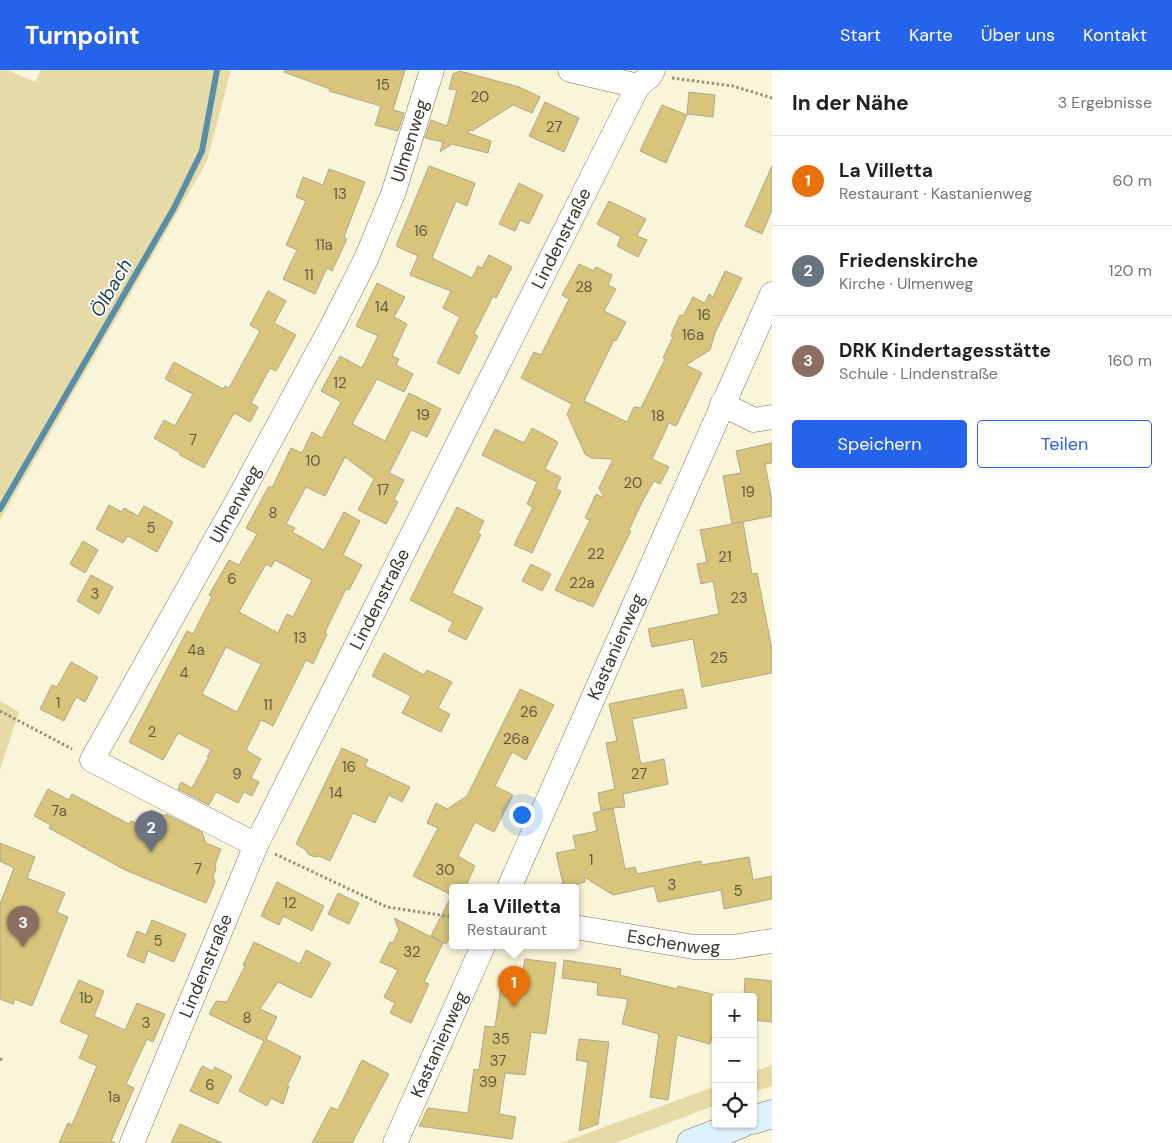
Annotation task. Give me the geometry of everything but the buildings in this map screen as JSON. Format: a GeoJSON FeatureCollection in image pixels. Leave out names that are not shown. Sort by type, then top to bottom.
{"type":"FeatureCollection","features":[{"type":"Feature","properties":{"kind":"main road"},"geometry":{"type":"LineString","coordinates":[[757,1119],[772,1114]]}},
{"type":"Feature","properties":{"kind":"main road"},"geometry":{"type":"LineString","coordinates":[[691,1143],[730,1128]]}},
{"type":"Feature","properties":{"kind":"street","name":"Ulmenweg"},"geometry":{"type":"LineString","coordinates":[[92,760],[239,498],[366,259],[393,194],[432,70]]}},
{"type":"Feature","properties":{"kind":"street"},"geometry":{"type":"LineString","coordinates":[[570,70],[647,77]]}},
{"type":"Feature","properties":{"kind":"street","name":"Lindenstraße"},"geometry":{"type":"LineString","coordinates":[[132,1143],[256,845],[647,77]]}},
{"type":"Feature","properties":{"kind":"street","name":"Kastanienweg"},"geometry":{"type":"LineString","coordinates":[[511,884],[772,294]]}},
{"type":"Feature","properties":{"kind":"street"},"geometry":{"type":"LineString","coordinates":[[722,404],[754,420],[772,417]]}},
{"type":"Feature","properties":{"kind":"street"},"geometry":{"type":"LineString","coordinates":[[92,760],[256,845]]}},
{"type":"Feature","properties":{"kind":"street","name":"Eschenweg"},"geometry":{"type":"LineString","coordinates":[[579,928],[694,947],[733,947],[772,942]]}},
{"type":"Feature","properties":{"kind":"street","name":"Kastanienweg"},"geometry":{"type":"LineString","coordinates":[[395,1143],[482,949]]}},
{"type":"Feature","properties":{"kind":"path"},"geometry":{"type":"LineString","coordinates":[[647,77],[733,86],[772,98]]}},
{"type":"Feature","properties":{"kind":"path"},"geometry":{"type":"LineString","coordinates":[[0,711],[92,760]]}},
{"type":"Feature","properties":{"kind":"path"},"geometry":{"type":"LineString","coordinates":[[256,845],[387,907],[449,916]]}},
{"type":"Feature","properties":{"kind":"path"},"geometry":{"type":"LineString","coordinates":[[0,1060],[4,1057]]}},
{"type":"Feature","properties":{"kind":"shaded area"},"geometry":{"type":"Polygon","coordinates":[[[0,70],[8,70],[35,82],[41,70],[231,70],[207,161],[0,520],[0,70]]]}},
{"type":"Feature","properties":{"kind":"shaded area"},"geometry":{"type":"Polygon","coordinates":[[[0,701],[19,712],[0,770],[0,701]]]}},
{"type":"Feature","properties":{"kind":"shaded area"},"geometry":{"type":"Polygon","coordinates":[[[772,1065],[772,1086],[757,1091],[757,1071],[772,1065]]]}},
{"type":"Feature","properties":{"kind":"shaded area"},"geometry":{"type":"Polygon","coordinates":[[[712,1087],[712,1107],[615,1143],[561,1143],[712,1087]]]}},
{"type":"Feature","properties":{"kind":"waterway","name":"Ölbach"},"geometry":{"type":"LineString","coordinates":[[0,509],[174,208],[202,151],[217,70]]}},
{"type":"Feature","properties":{"kind":"place","name":"Friedenskirche"},"geometry":{"type":"Point","coordinates":[151,852]}},
{"type":"Feature","properties":{"kind":"place","name":"DRK Kindertagesstätte"},"geometry":{"type":"Point","coordinates":[23,947]}},
{"type":"Feature","properties":{"kind":"place","name":"La Villetta"},"geometry":{"type":"Point","coordinates":[514,1007]}}]}
